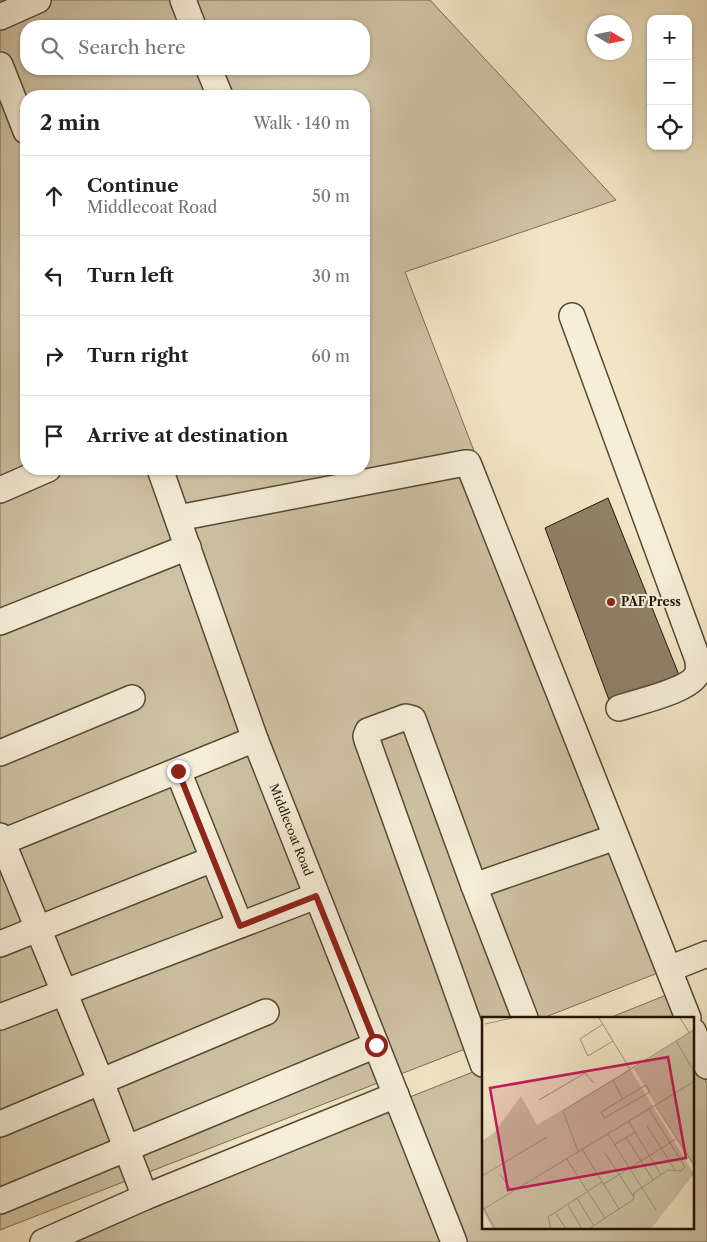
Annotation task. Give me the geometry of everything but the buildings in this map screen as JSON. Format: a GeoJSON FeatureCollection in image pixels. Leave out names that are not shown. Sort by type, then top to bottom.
{"type":"FeatureCollection","features":[{"type":"Feature","properties":{"kind":"street"},"geometry":{"type":"LineString","coordinates":[[0,17],[38,0]]}},
{"type":"Feature","properties":{"kind":"street"},"geometry":{"type":"LineString","coordinates":[[183,0],[191,20]]}},
{"type":"Feature","properties":{"kind":"street"},"geometry":{"type":"LineString","coordinates":[[0,65],[20,116]]}},
{"type":"Feature","properties":{"kind":"street"},"geometry":{"type":"LineString","coordinates":[[212,75],[218,90]]}},
{"type":"Feature","properties":{"kind":"street"},"geometry":{"type":"LineString","coordinates":[[572,316],[698,660],[698,672],[692,681],[680,688],[619,708]]}},
{"type":"Feature","properties":{"kind":"street"},"geometry":{"type":"LineString","coordinates":[[178,518],[465,463],[468,464],[688,1017]]}},
{"type":"Feature","properties":{"kind":"street"},"geometry":{"type":"LineString","coordinates":[[0,490],[34,475]]}},
{"type":"Feature","properties":{"kind":"street","name":"Middlecoat Road"},"geometry":{"type":"LineString","coordinates":[[162,475],[254,739],[454,1242]]}},
{"type":"Feature","properties":{"kind":"street"},"geometry":{"type":"LineString","coordinates":[[0,622],[188,547]]}},
{"type":"Feature","properties":{"kind":"street"},"geometry":{"type":"LineString","coordinates":[[0,753],[132,698]]}},
{"type":"Feature","properties":{"kind":"street"},"geometry":{"type":"LineString","coordinates":[[482,1061],[367,740],[368,731],[406,716],[413,719],[525,1017]]}},
{"type":"Feature","properties":{"kind":"street"},"geometry":{"type":"LineString","coordinates":[[146,1197],[1,840],[178,771],[254,739]]}},
{"type":"Feature","properties":{"kind":"street"},"geometry":{"type":"LineString","coordinates":[[178,771],[240,926]]}},
{"type":"Feature","properties":{"kind":"street"},"geometry":{"type":"LineString","coordinates":[[474,886],[616,837]]}},
{"type":"Feature","properties":{"kind":"street"},"geometry":{"type":"LineString","coordinates":[[0,944],[213,859]]}},
{"type":"Feature","properties":{"kind":"street"},"geometry":{"type":"LineString","coordinates":[[0,1017],[316,896]]}},
{"type":"Feature","properties":{"kind":"street"},"geometry":{"type":"LineString","coordinates":[[669,969],[707,954]]}},
{"type":"Feature","properties":{"kind":"street"},"geometry":{"type":"LineString","coordinates":[[0,1124],[266,1012]]}},
{"type":"Feature","properties":{"kind":"street"},"geometry":{"type":"LineString","coordinates":[[694,1034],[707,1066]]}},
{"type":"Feature","properties":{"kind":"street"},"geometry":{"type":"LineString","coordinates":[[0,1202],[376,1045]]}},
{"type":"Feature","properties":{"kind":"street"},"geometry":{"type":"LineString","coordinates":[[43,1242],[146,1197],[396,1095]]}},
{"type":"Feature","properties":{"kind":"shaded area"},"geometry":{"type":"Polygon","coordinates":[[[0,0],[430,0],[616,200],[405,272],[673,967],[546,1017],[482,1017],[482,1042],[0,1230],[0,0]]]}},
{"type":"Feature","properties":{"kind":"shaded area"},"geometry":{"type":"Polygon","coordinates":[[[669,994],[679,1017],[612,1017],[669,994]]]}},
{"type":"Feature","properties":{"kind":"shaded area"},"geometry":{"type":"Polygon","coordinates":[[[694,1054],[707,1084],[707,1242],[43,1242],[482,1068],[482,1230],[694,1230],[694,1054]]]}},
{"type":"Feature","properties":{"kind":"place","name":"PAF Press"},"geometry":{"type":"Point","coordinates":[611,602]}},
{"type":"Feature","properties":{"kind":"route"},"geometry":{"type":"LineString","coordinates":[[178,771],[240,926],[316,896],[376,1045]]}}]}
